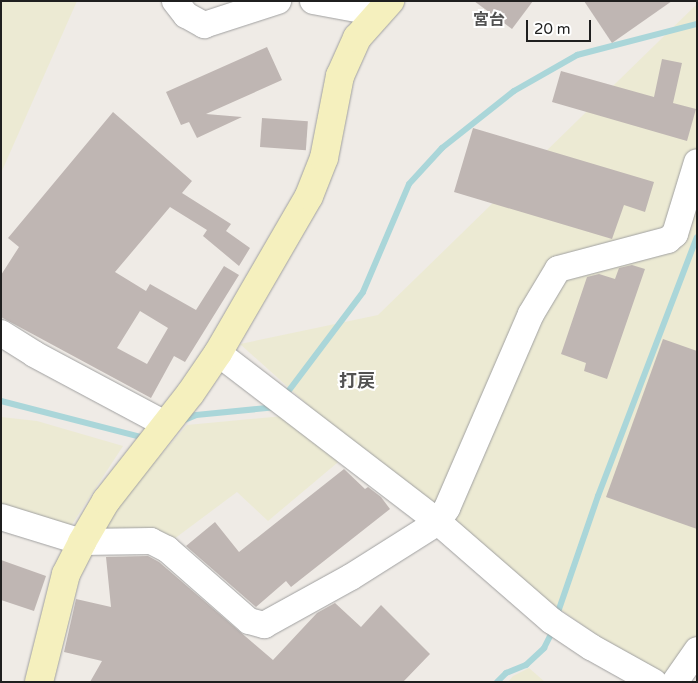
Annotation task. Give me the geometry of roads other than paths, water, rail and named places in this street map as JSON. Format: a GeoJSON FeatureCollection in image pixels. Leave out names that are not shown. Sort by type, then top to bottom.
{"type":"FeatureCollection","features":[{"type":"Feature","properties":{"kind":"street"},"geometry":{"type":"LineString","coordinates":[[175,1],[186,15],[204,25],[278,1]]}},
{"type":"Feature","properties":{"kind":"street"},"geometry":{"type":"LineString","coordinates":[[313,1],[384,7]]}},
{"type":"Feature","properties":{"kind":"street"},"geometry":{"type":"LineString","coordinates":[[39,682],[66,574],[82,542],[106,501],[218,353],[309,196],[324,158],[340,76],[357,38],[384,7]]}},
{"type":"Feature","properties":{"kind":"street"},"geometry":{"type":"LineString","coordinates":[[1,518],[82,542],[151,541],[167,549],[249,620],[264,625],[351,577],[438,522],[447,508],[531,314],[558,269],[668,240],[675,234],[697,162]]}},
{"type":"Feature","properties":{"kind":"street"},"geometry":{"type":"LineString","coordinates":[[1,333],[34,354],[165,424]]}},
{"type":"Feature","properties":{"kind":"street"},"geometry":{"type":"LineString","coordinates":[[218,353],[438,522],[552,621],[591,647],[654,682]]}},
{"type":"Feature","properties":{"kind":"street"},"geometry":{"type":"LineString","coordinates":[[675,682],[697,650]]}},
{"type":"Feature","properties":{"kind":"waterway"},"geometry":{"type":"LineString","coordinates":[[284,397],[363,292],[409,184],[442,148],[514,91],[577,55],[697,24]]}},
{"type":"Feature","properties":{"kind":"waterway"},"geometry":{"type":"LineString","coordinates":[[557,615],[598,496],[697,237]]}},
{"type":"Feature","properties":{"kind":"waterway"},"geometry":{"type":"LineString","coordinates":[[1,401],[145,438]]}},
{"type":"Feature","properties":{"kind":"waterway"},"geometry":{"type":"LineString","coordinates":[[182,421],[196,415],[277,407]]}},
{"type":"Feature","properties":{"kind":"waterway"},"geometry":{"type":"LineString","coordinates":[[497,682],[506,673],[526,665],[544,648],[553,630]]}},
{"type":"Feature","properties":{"kind":"district","name":"宮台"},"geometry":{"type":"Point","coordinates":[489,20]}},
{"type":"Feature","properties":{"kind":"district","name":"打戻"},"geometry":{"type":"Point","coordinates":[357,381]}}]}
